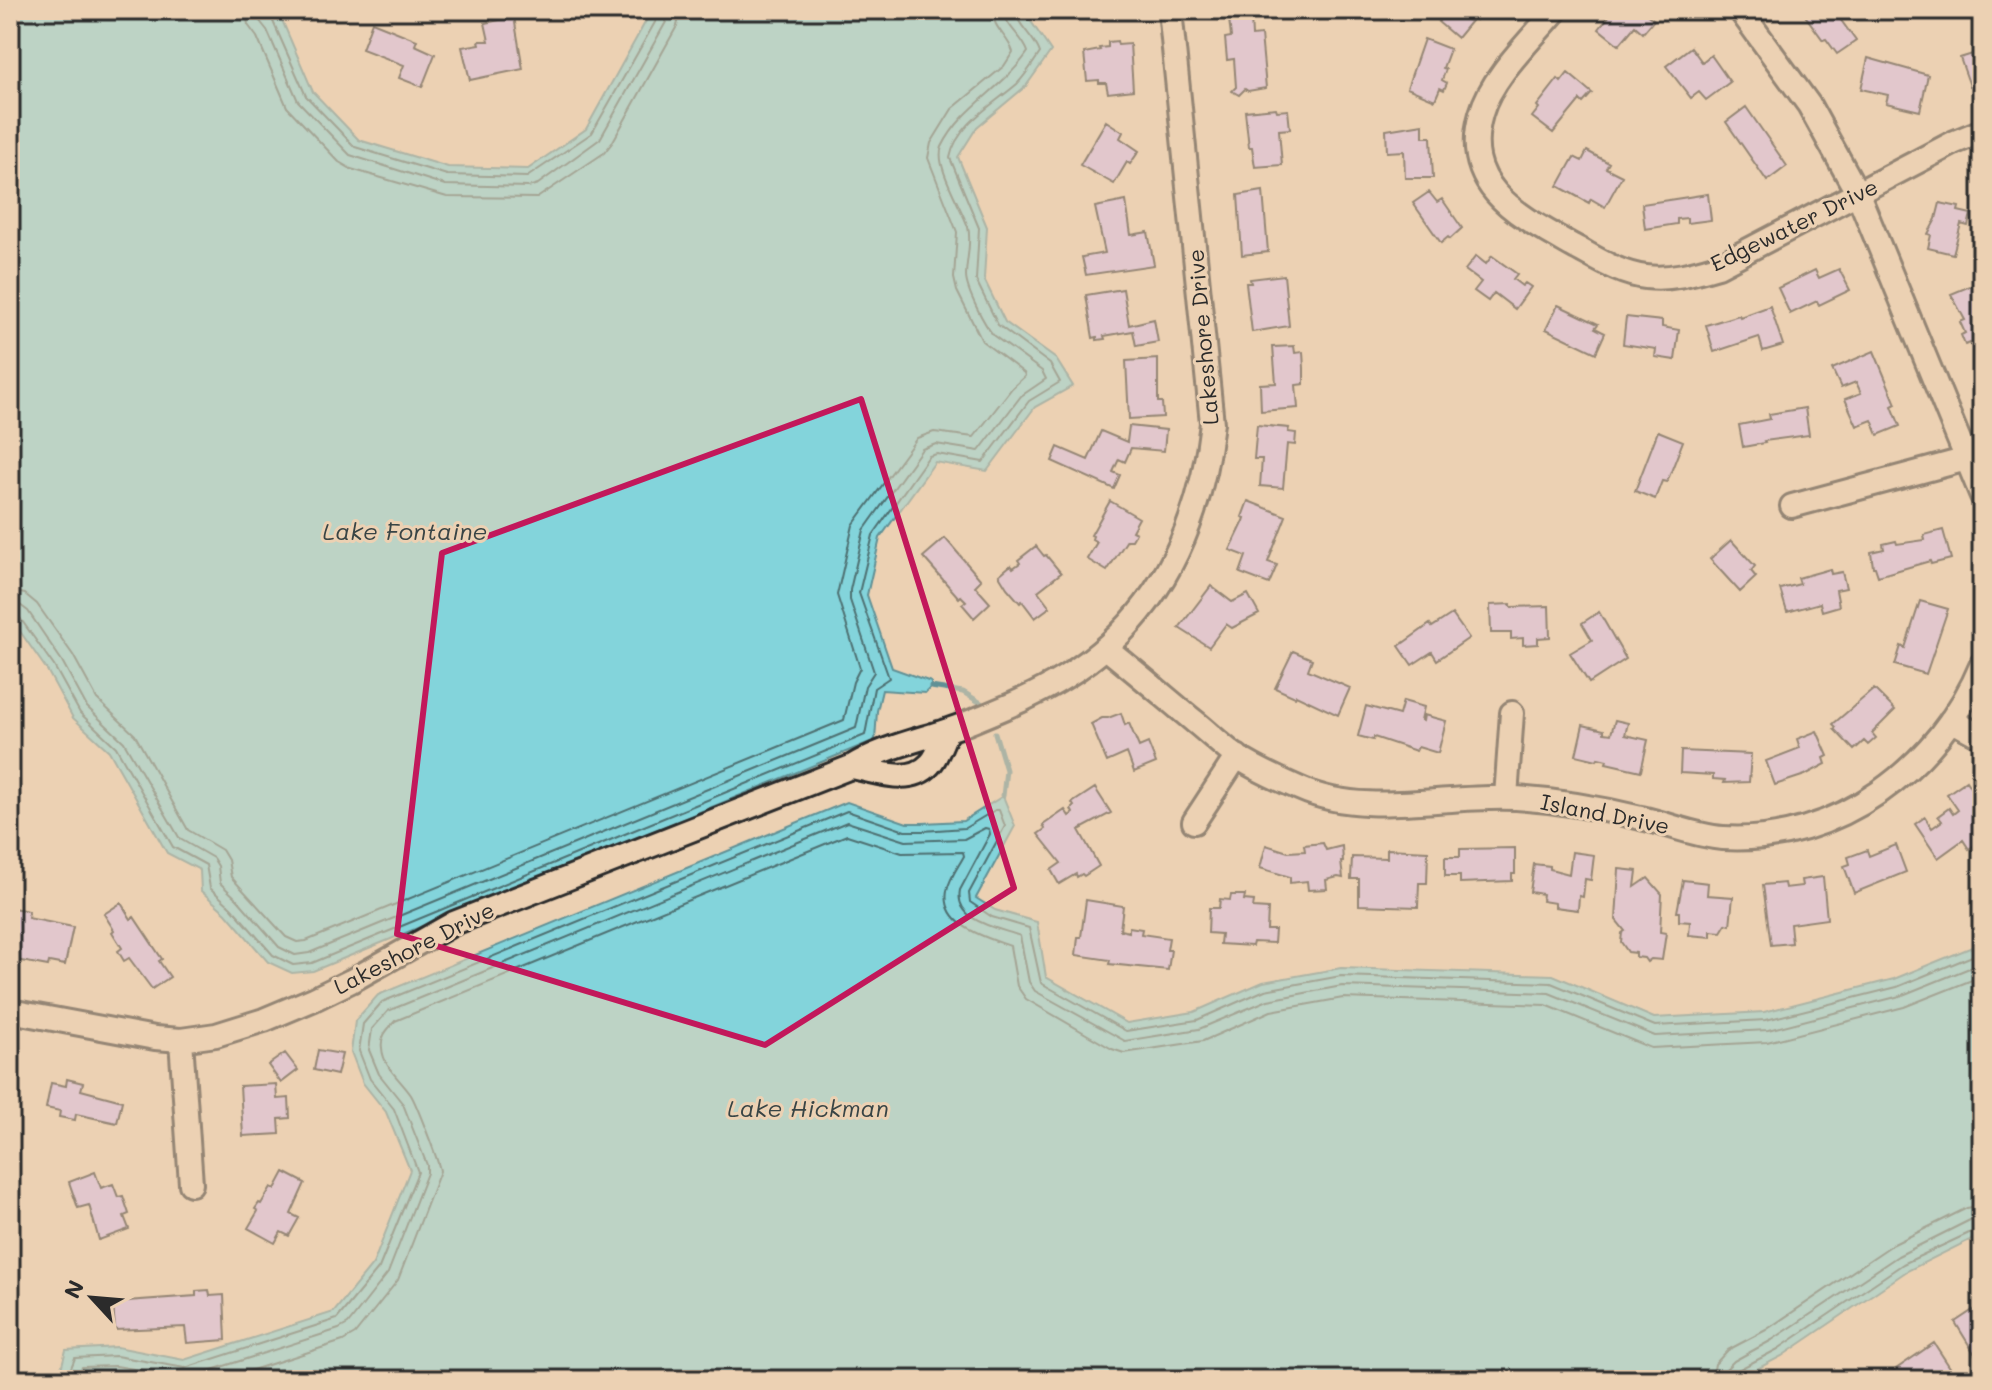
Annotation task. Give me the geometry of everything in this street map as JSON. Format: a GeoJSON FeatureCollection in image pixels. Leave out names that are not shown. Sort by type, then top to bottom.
{"type":"FeatureCollection","features":[{"type":"Feature","properties":{"kind":"street","name":"Lakeshore Drive"},"geometry":{"type":"LineString","coordinates":[[10,1011],[181,1040],[216,1035],[264,1020],[351,981],[454,923],[851,767],[904,743],[947,731],[1019,702],[1063,679],[1106,648],[1145,606],[1179,551],[1203,487],[1212,423],[1170,10]]}},
{"type":"Feature","properties":{"kind":"street","name":"Edgewater Drive"},"geometry":{"type":"LineString","coordinates":[[1556,10],[1495,84],[1480,115],[1478,152],[1483,172],[1492,189],[1518,215],[1623,272],[1665,278],[1718,266],[1955,142],[1982,131]]}},
{"type":"Feature","properties":{"kind":"street"},"geometry":{"type":"LineString","coordinates":[[1740,10],[1809,105],[1858,194],[1982,496]]}},
{"type":"Feature","properties":{"kind":"street"},"geometry":{"type":"LineString","coordinates":[[1792,506],[1967,459]]}},
{"type":"Feature","properties":{"kind":"street","name":"Island Drive"},"geometry":{"type":"LineString","coordinates":[[1106,648],[1237,756],[1302,790],[1338,799],[1407,802],[1506,797],[1565,801],[1722,838],[1789,834],[1812,828],[1864,804],[1918,759],[1951,720],[1982,666]]}},
{"type":"Feature","properties":{"kind":"street"},"geometry":{"type":"LineString","coordinates":[[1506,797],[1512,713]]}},
{"type":"Feature","properties":{"kind":"street"},"geometry":{"type":"LineString","coordinates":[[1951,720],[1982,737]]}},
{"type":"Feature","properties":{"kind":"street"},"geometry":{"type":"LineString","coordinates":[[851,767],[893,776],[911,775],[928,767],[947,731]]}},
{"type":"Feature","properties":{"kind":"street"},"geometry":{"type":"LineString","coordinates":[[1194,822],[1237,756]]}},
{"type":"Feature","properties":{"kind":"street"},"geometry":{"type":"LineString","coordinates":[[181,1040],[191,1184]]}},
{"type":"Feature","properties":{"kind":"highlighted area"},"geometry":{"type":"Polygon","coordinates":[[[861,399],[1014,888],[765,1045],[397,934],[442,553],[861,399]]]}},
{"type":"Feature","properties":{"kind":"water","name":"Lake Fontaine"},"geometry":{"type":"Polygon","coordinates":[[[10,10],[273,10],[282,20],[313,92],[359,140],[448,167],[528,169],[586,129],[652,10],[1019,10],[1051,51],[1026,86],[977,127],[958,157],[987,227],[984,279],[1005,322],[1056,359],[1073,386],[1035,407],[987,471],[935,462],[880,538],[867,595],[892,668],[931,682],[931,687],[925,693],[882,690],[875,740],[313,971],[292,973],[268,962],[226,913],[201,891],[200,870],[167,853],[109,751],[73,718],[47,670],[10,617],[10,10]]]}},
{"type":"Feature","properties":{"kind":"water","name":"Lake Hickman"},"geometry":{"type":"Polygon","coordinates":[[[1003,796],[1015,826],[976,898],[995,910],[1037,922],[1046,977],[1127,1023],[1194,1012],[1263,982],[1341,968],[1553,975],[1654,1018],[1764,1012],[1894,979],[1982,943],[1982,1234],[1907,1271],[1782,1356],[1736,1380],[58,1380],[66,1350],[117,1347],[184,1360],[334,1312],[373,1264],[410,1170],[386,1112],[363,1083],[351,1052],[355,1021],[378,995],[847,802],[907,823],[923,823],[963,821],[1003,796]]]}},
{"type":"Feature","properties":{"kind":"building"},"geometry":{"type":"Polygon","coordinates":[[[1448,10],[1484,10],[1476,20],[1472,16],[1468,20],[1471,21],[1457,38],[1438,22],[1448,10]]]}},
{"type":"Feature","properties":{"kind":"building"},"geometry":{"type":"Polygon","coordinates":[[[1614,10],[1648,10],[1645,13],[1654,20],[1643,33],[1635,26],[1619,45],[1599,29],[1614,10]]]}},
{"type":"Feature","properties":{"kind":"building"},"geometry":{"type":"Polygon","coordinates":[[[1801,10],[1838,10],[1835,12],[1856,41],[1837,54],[1801,10]]]}},
{"type":"Feature","properties":{"kind":"building"},"geometry":{"type":"Polygon","coordinates":[[[514,17],[523,69],[470,80],[462,47],[489,41],[485,23],[514,17]]]}},
{"type":"Feature","properties":{"kind":"building"},"geometry":{"type":"Polygon","coordinates":[[[1251,17],[1252,36],[1261,35],[1266,88],[1245,89],[1239,95],[1232,91],[1236,87],[1234,59],[1227,60],[1225,38],[1231,37],[1229,19],[1251,17]]]}},
{"type":"Feature","properties":{"kind":"building"},"geometry":{"type":"Polygon","coordinates":[[[372,22],[417,40],[415,45],[435,54],[422,87],[399,78],[404,65],[362,49],[372,22]]]}},
{"type":"Feature","properties":{"kind":"building"},"geometry":{"type":"Polygon","coordinates":[[[1424,39],[1450,49],[1443,68],[1446,69],[1442,80],[1447,83],[1444,90],[1440,88],[1435,100],[1407,88],[1424,39]]]}},
{"type":"Feature","properties":{"kind":"building"},"geometry":{"type":"Polygon","coordinates":[[[1117,41],[1118,45],[1130,44],[1133,90],[1108,93],[1106,83],[1087,81],[1084,53],[1100,50],[1108,47],[1108,42],[1117,41]]]}},
{"type":"Feature","properties":{"kind":"building"},"geometry":{"type":"Polygon","coordinates":[[[1691,47],[1702,62],[1711,55],[1730,82],[1706,100],[1699,92],[1691,98],[1666,66],[1691,47]]]}},
{"type":"Feature","properties":{"kind":"building"},"geometry":{"type":"Polygon","coordinates":[[[1982,51],[1982,82],[1970,86],[1960,58],[1982,51]]]}},
{"type":"Feature","properties":{"kind":"building"},"geometry":{"type":"Polygon","coordinates":[[[1868,58],[1928,75],[1920,111],[1886,103],[1888,95],[1861,89],[1868,58]]]}},
{"type":"Feature","properties":{"kind":"building"},"geometry":{"type":"Polygon","coordinates":[[[1568,73],[1592,93],[1583,103],[1580,100],[1553,133],[1532,117],[1558,79],[1561,82],[1568,73]]]}},
{"type":"Feature","properties":{"kind":"building"},"geometry":{"type":"Polygon","coordinates":[[[1746,107],[1787,166],[1767,181],[1726,122],[1746,107]]]}},
{"type":"Feature","properties":{"kind":"building"},"geometry":{"type":"Polygon","coordinates":[[[1276,108],[1277,111],[1288,110],[1290,129],[1279,130],[1282,165],[1255,167],[1245,111],[1276,108]]]}},
{"type":"Feature","properties":{"kind":"building"},"geometry":{"type":"Polygon","coordinates":[[[1106,121],[1123,132],[1120,138],[1139,151],[1130,164],[1127,162],[1114,184],[1080,165],[1106,121]]]}},
{"type":"Feature","properties":{"kind":"building"},"geometry":{"type":"Polygon","coordinates":[[[1423,124],[1423,137],[1431,137],[1433,178],[1405,178],[1404,151],[1387,152],[1386,130],[1423,124]]]}},
{"type":"Feature","properties":{"kind":"building"},"geometry":{"type":"Polygon","coordinates":[[[1587,151],[1609,163],[1606,168],[1622,176],[1605,207],[1591,199],[1589,203],[1558,186],[1574,157],[1582,161],[1587,151]]]}},
{"type":"Feature","properties":{"kind":"building"},"geometry":{"type":"Polygon","coordinates":[[[1263,191],[1268,252],[1242,255],[1238,195],[1263,191]]]}},
{"type":"Feature","properties":{"kind":"building"},"geometry":{"type":"Polygon","coordinates":[[[1429,192],[1437,202],[1442,199],[1462,228],[1441,243],[1413,203],[1429,192]]]}},
{"type":"Feature","properties":{"kind":"building"},"geometry":{"type":"Polygon","coordinates":[[[1708,194],[1711,220],[1687,223],[1687,218],[1677,219],[1677,224],[1645,229],[1642,204],[1708,194]]]}},
{"type":"Feature","properties":{"kind":"building"},"geometry":{"type":"Polygon","coordinates":[[[1126,201],[1131,235],[1148,232],[1154,265],[1086,275],[1082,257],[1105,253],[1095,207],[1126,201]]]}},
{"type":"Feature","properties":{"kind":"building"},"geometry":{"type":"Polygon","coordinates":[[[1940,203],[1959,207],[1958,211],[1971,214],[1968,226],[1961,224],[1953,254],[1928,248],[1931,235],[1928,234],[1940,203]]]}},
{"type":"Feature","properties":{"kind":"building"},"geometry":{"type":"Polygon","coordinates":[[[1476,256],[1486,264],[1492,256],[1517,274],[1513,279],[1522,286],[1525,283],[1531,287],[1515,309],[1494,293],[1488,301],[1474,291],[1481,282],[1465,270],[1476,256]]]}},
{"type":"Feature","properties":{"kind":"building"},"geometry":{"type":"Polygon","coordinates":[[[1839,269],[1850,290],[1819,305],[1817,301],[1790,314],[1778,288],[1815,270],[1819,278],[1839,269]]]}},
{"type":"Feature","properties":{"kind":"building"},"geometry":{"type":"Polygon","coordinates":[[[1284,275],[1289,326],[1252,332],[1246,283],[1251,283],[1250,279],[1284,275]]]}},
{"type":"Feature","properties":{"kind":"building"},"geometry":{"type":"Polygon","coordinates":[[[1975,284],[1982,301],[1982,353],[1975,356],[1970,343],[1965,345],[1961,335],[1965,333],[1960,322],[1965,320],[1951,294],[1975,284]]]}},
{"type":"Feature","properties":{"kind":"building"},"geometry":{"type":"Polygon","coordinates":[[[1123,289],[1129,325],[1154,319],[1158,342],[1136,346],[1133,331],[1104,336],[1105,339],[1093,338],[1086,295],[1123,289]]]}},
{"type":"Feature","properties":{"kind":"building"},"geometry":{"type":"Polygon","coordinates":[[[1558,305],[1598,324],[1595,328],[1605,333],[1596,353],[1546,329],[1558,305]]]}},
{"type":"Feature","properties":{"kind":"building"},"geometry":{"type":"Polygon","coordinates":[[[1770,306],[1783,345],[1763,351],[1759,337],[1714,352],[1706,325],[1770,306]]]}},
{"type":"Feature","properties":{"kind":"building"},"geometry":{"type":"Polygon","coordinates":[[[1626,317],[1662,321],[1662,327],[1679,330],[1675,360],[1655,357],[1656,349],[1623,344],[1626,317]]]}},
{"type":"Feature","properties":{"kind":"building"},"geometry":{"type":"Polygon","coordinates":[[[1294,346],[1295,353],[1303,352],[1304,384],[1296,385],[1298,408],[1261,411],[1260,384],[1276,383],[1273,347],[1294,346]]]}},
{"type":"Feature","properties":{"kind":"building"},"geometry":{"type":"Polygon","coordinates":[[[1874,351],[1896,404],[1892,406],[1900,426],[1878,435],[1872,420],[1857,426],[1845,399],[1861,393],[1856,382],[1841,388],[1832,369],[1874,351]]]}},
{"type":"Feature","properties":{"kind":"building"},"geometry":{"type":"Polygon","coordinates":[[[1158,359],[1158,402],[1162,402],[1163,417],[1129,419],[1126,361],[1158,359]]]}},
{"type":"Feature","properties":{"kind":"building"},"geometry":{"type":"Polygon","coordinates":[[[1805,408],[1809,435],[1743,447],[1739,425],[1770,419],[1769,414],[1805,408]]]}},
{"type":"Feature","properties":{"kind":"building"},"geometry":{"type":"Polygon","coordinates":[[[1257,425],[1289,428],[1288,432],[1296,433],[1295,445],[1287,444],[1283,488],[1260,486],[1262,459],[1254,459],[1257,425]]]}},
{"type":"Feature","properties":{"kind":"building"},"geometry":{"type":"Polygon","coordinates":[[[1129,426],[1166,430],[1164,451],[1131,448],[1125,462],[1119,459],[1113,472],[1120,475],[1114,489],[1052,461],[1058,447],[1088,460],[1101,431],[1127,442],[1129,426]]]}},
{"type":"Feature","properties":{"kind":"building"},"geometry":{"type":"Polygon","coordinates":[[[1658,431],[1683,441],[1667,482],[1662,481],[1655,499],[1635,491],[1658,431]]]}},
{"type":"Feature","properties":{"kind":"building"},"geometry":{"type":"Polygon","coordinates":[[[1110,501],[1139,518],[1132,531],[1136,533],[1132,540],[1127,540],[1107,571],[1087,559],[1097,542],[1091,535],[1110,501]]]}},
{"type":"Feature","properties":{"kind":"building"},"geometry":{"type":"Polygon","coordinates":[[[1248,501],[1286,516],[1268,562],[1277,565],[1269,584],[1240,573],[1246,556],[1230,550],[1244,521],[1242,517],[1248,501]]]}},
{"type":"Feature","properties":{"kind":"building"},"geometry":{"type":"Polygon","coordinates":[[[1943,530],[1951,559],[1931,564],[1930,561],[1878,576],[1871,552],[1884,549],[1883,544],[1896,541],[1897,544],[1925,540],[1924,535],[1943,530]]]}},
{"type":"Feature","properties":{"kind":"building"},"geometry":{"type":"Polygon","coordinates":[[[945,538],[981,580],[975,586],[990,603],[974,618],[962,604],[966,601],[961,596],[959,598],[923,557],[945,538]]]}},
{"type":"Feature","properties":{"kind":"building"},"geometry":{"type":"Polygon","coordinates":[[[1731,540],[1755,566],[1751,571],[1756,577],[1740,592],[1710,559],[1731,540]]]}},
{"type":"Feature","properties":{"kind":"building"},"geometry":{"type":"Polygon","coordinates":[[[1036,546],[1061,573],[1038,591],[1050,607],[1035,618],[999,575],[1011,565],[1013,568],[1020,563],[1018,560],[1036,546]]]}},
{"type":"Feature","properties":{"kind":"building"},"geometry":{"type":"Polygon","coordinates":[[[1830,569],[1831,574],[1842,572],[1846,588],[1836,590],[1839,606],[1822,611],[1820,603],[1787,612],[1780,589],[1800,584],[1798,578],[1830,569]]]}},
{"type":"Feature","properties":{"kind":"building"},"geometry":{"type":"Polygon","coordinates":[[[1211,586],[1232,602],[1248,594],[1259,614],[1232,628],[1226,624],[1209,647],[1179,628],[1211,586]]]}},
{"type":"Feature","properties":{"kind":"building"},"geometry":{"type":"Polygon","coordinates":[[[1920,601],[1948,609],[1926,674],[1895,665],[1901,646],[1905,648],[1920,601]]]}},
{"type":"Feature","properties":{"kind":"building"},"geometry":{"type":"Polygon","coordinates":[[[1511,604],[1511,607],[1549,606],[1550,637],[1538,638],[1538,644],[1523,645],[1523,638],[1511,639],[1511,633],[1491,633],[1490,605],[1511,604]]]}},
{"type":"Feature","properties":{"kind":"building"},"geometry":{"type":"Polygon","coordinates":[[[1599,612],[1626,659],[1589,683],[1570,653],[1592,640],[1582,623],[1599,612]]]}},
{"type":"Feature","properties":{"kind":"building"},"geometry":{"type":"Polygon","coordinates":[[[1452,614],[1469,638],[1437,660],[1432,652],[1412,665],[1399,646],[1430,624],[1432,627],[1452,614]]]}},
{"type":"Feature","properties":{"kind":"building"},"geometry":{"type":"Polygon","coordinates":[[[1293,651],[1312,659],[1308,670],[1350,688],[1338,715],[1275,688],[1293,651]]]}},
{"type":"Feature","properties":{"kind":"building"},"geometry":{"type":"Polygon","coordinates":[[[1874,689],[1895,710],[1872,733],[1876,738],[1868,745],[1864,741],[1854,750],[1833,724],[1874,689]]]}},
{"type":"Feature","properties":{"kind":"building"},"geometry":{"type":"Polygon","coordinates":[[[1403,701],[1424,707],[1423,721],[1424,715],[1446,721],[1438,753],[1418,747],[1416,751],[1374,737],[1373,740],[1358,736],[1366,706],[1399,715],[1403,701]]]}},
{"type":"Feature","properties":{"kind":"building"},"geometry":{"type":"Polygon","coordinates":[[[1121,713],[1139,747],[1148,743],[1156,763],[1134,772],[1127,753],[1107,762],[1091,724],[1121,713]]]}},
{"type":"Feature","properties":{"kind":"building"},"geometry":{"type":"Polygon","coordinates":[[[1615,720],[1628,723],[1625,735],[1648,740],[1641,771],[1606,763],[1607,760],[1576,755],[1583,725],[1611,734],[1615,720]]]}},
{"type":"Feature","properties":{"kind":"building"},"geometry":{"type":"Polygon","coordinates":[[[1817,731],[1828,756],[1824,758],[1826,764],[1775,785],[1766,761],[1800,748],[1797,739],[1817,731]]]}},
{"type":"Feature","properties":{"kind":"building"},"geometry":{"type":"Polygon","coordinates":[[[1681,751],[1751,754],[1749,782],[1724,783],[1725,780],[1713,779],[1713,775],[1680,773],[1681,751]]]}},
{"type":"Feature","properties":{"kind":"building"},"geometry":{"type":"Polygon","coordinates":[[[1966,781],[1982,805],[1982,840],[1969,849],[1963,840],[1938,858],[1915,824],[1925,817],[1932,828],[1942,821],[1938,816],[1949,808],[1953,814],[1958,810],[1947,794],[1966,781]]]}},
{"type":"Feature","properties":{"kind":"building"},"geometry":{"type":"Polygon","coordinates":[[[1095,788],[1111,813],[1079,830],[1099,866],[1084,876],[1077,877],[1076,874],[1059,884],[1051,870],[1061,863],[1038,834],[1045,829],[1043,825],[1065,810],[1069,816],[1073,813],[1072,803],[1095,788]]]}},
{"type":"Feature","properties":{"kind":"building"},"geometry":{"type":"Polygon","coordinates":[[[1323,843],[1326,850],[1342,846],[1343,878],[1326,880],[1327,889],[1308,890],[1307,881],[1290,883],[1290,877],[1260,868],[1266,845],[1288,852],[1305,851],[1304,845],[1323,843]]]}},
{"type":"Feature","properties":{"kind":"building"},"geometry":{"type":"Polygon","coordinates":[[[1896,845],[1906,872],[1854,893],[1844,866],[1850,864],[1848,857],[1867,850],[1869,856],[1896,845]]]}},
{"type":"Feature","properties":{"kind":"building"},"geometry":{"type":"Polygon","coordinates":[[[1515,848],[1512,881],[1460,883],[1460,876],[1445,876],[1445,857],[1460,857],[1460,849],[1515,848]]]}},
{"type":"Feature","properties":{"kind":"building"},"geometry":{"type":"Polygon","coordinates":[[[1387,849],[1428,851],[1427,883],[1419,883],[1418,907],[1359,905],[1359,879],[1351,879],[1352,857],[1387,858],[1387,849]]]}},
{"type":"Feature","properties":{"kind":"building"},"geometry":{"type":"Polygon","coordinates":[[[1572,852],[1594,855],[1591,880],[1585,879],[1578,910],[1555,907],[1555,903],[1542,901],[1543,894],[1530,892],[1534,864],[1550,866],[1550,869],[1569,874],[1572,852]]]}},
{"type":"Feature","properties":{"kind":"building"},"geometry":{"type":"Polygon","coordinates":[[[1619,869],[1637,871],[1635,887],[1648,878],[1662,894],[1660,932],[1666,933],[1662,960],[1651,959],[1647,962],[1644,958],[1636,957],[1636,953],[1628,952],[1621,942],[1625,931],[1616,920],[1619,869]]]}},
{"type":"Feature","properties":{"kind":"building"},"geometry":{"type":"Polygon","coordinates":[[[1823,877],[1827,919],[1790,924],[1792,943],[1771,945],[1763,885],[1784,883],[1785,888],[1802,886],[1801,880],[1823,877]]]}},
{"type":"Feature","properties":{"kind":"building"},"geometry":{"type":"Polygon","coordinates":[[[1683,880],[1708,883],[1707,895],[1733,897],[1730,925],[1726,924],[1721,932],[1711,931],[1711,937],[1689,935],[1690,922],[1679,921],[1677,912],[1683,880]]]}},
{"type":"Feature","properties":{"kind":"building"},"geometry":{"type":"Polygon","coordinates":[[[1231,895],[1245,895],[1244,900],[1254,901],[1253,908],[1268,909],[1267,930],[1275,930],[1274,943],[1253,942],[1252,946],[1220,944],[1221,934],[1208,933],[1209,908],[1219,908],[1220,899],[1230,900],[1231,895]]]}},
{"type":"Feature","properties":{"kind":"building"},"geometry":{"type":"Polygon","coordinates":[[[1086,900],[1123,906],[1120,930],[1129,932],[1129,927],[1142,929],[1141,934],[1169,938],[1168,970],[1109,964],[1110,960],[1076,955],[1086,900]]]}},
{"type":"Feature","properties":{"kind":"building"},"geometry":{"type":"Polygon","coordinates":[[[121,903],[162,959],[159,961],[170,977],[152,989],[129,958],[124,961],[118,951],[122,948],[104,914],[121,903]]]}},
{"type":"Feature","properties":{"kind":"building"},"geometry":{"type":"Polygon","coordinates":[[[13,908],[29,911],[28,918],[73,927],[65,965],[49,962],[48,966],[16,960],[17,955],[10,954],[13,908]]]}},
{"type":"Feature","properties":{"kind":"building"},"geometry":{"type":"Polygon","coordinates":[[[318,1050],[342,1054],[337,1075],[314,1070],[318,1050]]]}},
{"type":"Feature","properties":{"kind":"building"},"geometry":{"type":"Polygon","coordinates":[[[285,1053],[298,1070],[281,1083],[268,1065],[285,1053]]]}},
{"type":"Feature","properties":{"kind":"building"},"geometry":{"type":"Polygon","coordinates":[[[67,1079],[83,1083],[81,1090],[122,1101],[117,1123],[76,1114],[75,1120],[59,1117],[60,1111],[46,1108],[51,1083],[66,1086],[67,1079]]]}},
{"type":"Feature","properties":{"kind":"building"},"geometry":{"type":"Polygon","coordinates":[[[276,1084],[277,1099],[289,1098],[290,1118],[279,1119],[280,1134],[243,1136],[240,1086],[276,1084]]]}},
{"type":"Feature","properties":{"kind":"building"},"geometry":{"type":"Polygon","coordinates":[[[95,1172],[101,1188],[113,1184],[118,1197],[123,1196],[129,1214],[124,1216],[129,1229],[99,1240],[89,1205],[78,1208],[69,1182],[95,1172]]]}},
{"type":"Feature","properties":{"kind":"building"},"geometry":{"type":"Polygon","coordinates":[[[284,1172],[305,1183],[291,1214],[299,1218],[289,1236],[281,1232],[275,1243],[248,1228],[258,1211],[255,1209],[271,1187],[275,1189],[284,1172]]]}},
{"type":"Feature","properties":{"kind":"building"},"geometry":{"type":"Polygon","coordinates":[[[209,1290],[210,1296],[224,1295],[226,1340],[187,1343],[185,1327],[115,1330],[113,1302],[196,1296],[196,1291],[209,1290]]]}},
{"type":"Feature","properties":{"kind":"building"},"geometry":{"type":"Polygon","coordinates":[[[1973,1310],[1979,1319],[1982,1317],[1982,1366],[1955,1322],[1973,1310]]]}},
{"type":"Feature","properties":{"kind":"building"},"geometry":{"type":"Polygon","coordinates":[[[1934,1343],[1953,1372],[1957,1369],[1964,1380],[1880,1380],[1934,1343]]]}},
{"type":"Feature","properties":{"kind":"waterway"},"geometry":{"type":"LineString","coordinates":[[931,687],[963,692],[981,703]]}},
{"type":"Feature","properties":{"kind":"waterway"},"geometry":{"type":"LineString","coordinates":[[995,733],[1006,770],[1003,796]]}}]}
